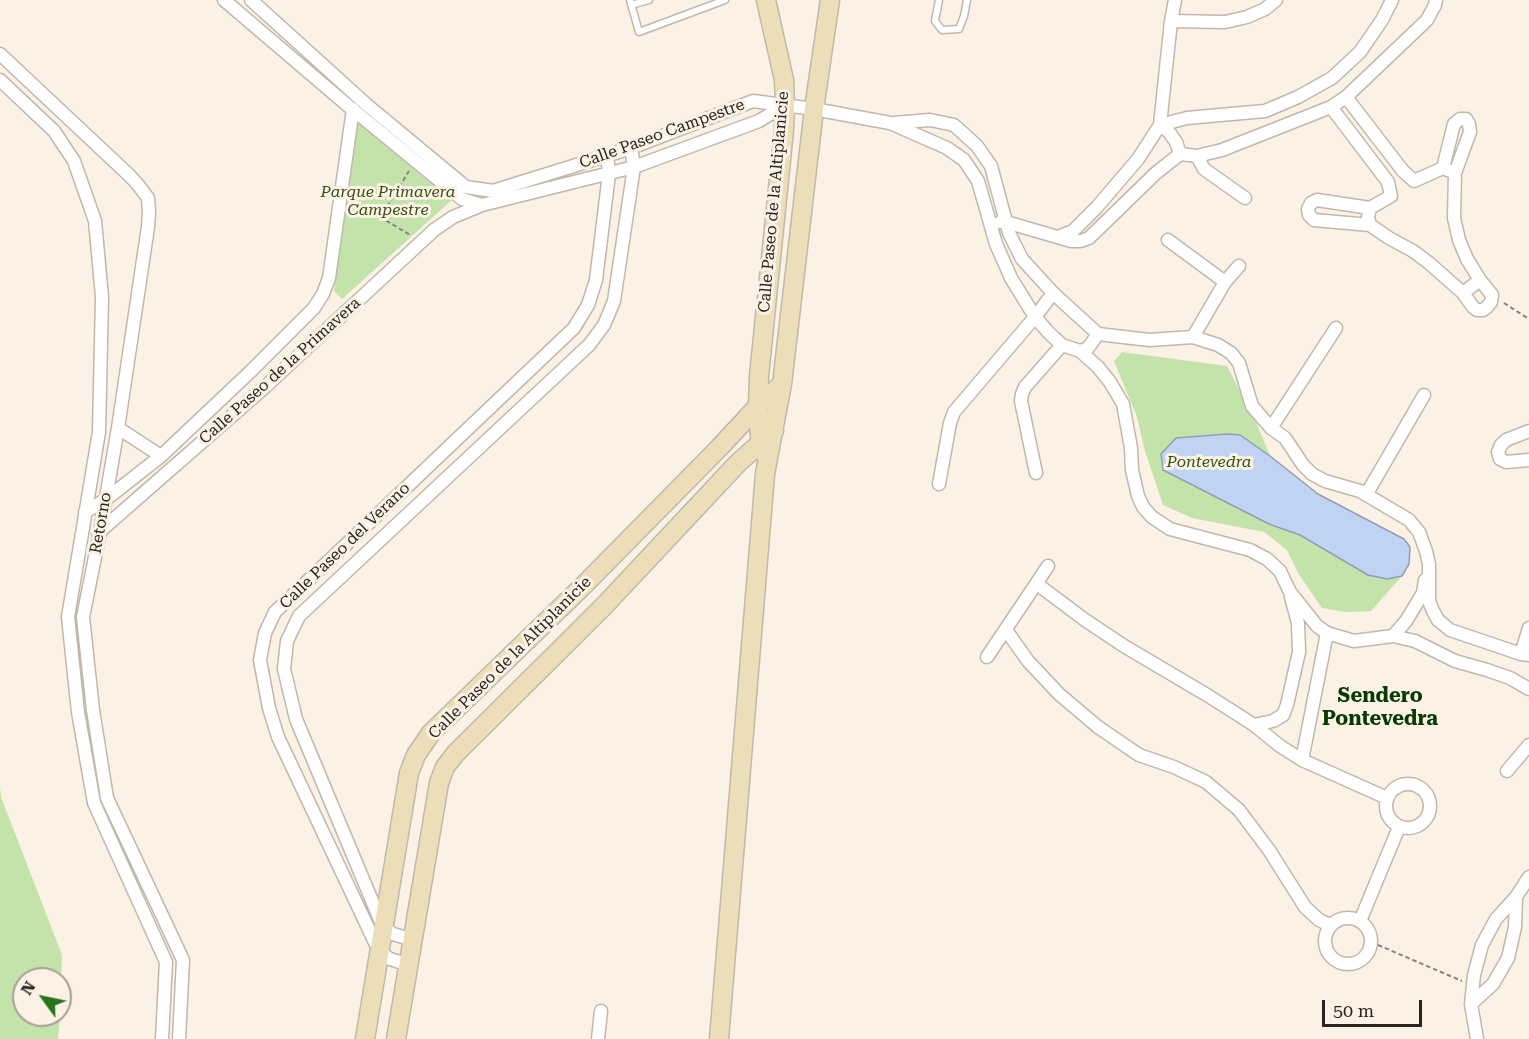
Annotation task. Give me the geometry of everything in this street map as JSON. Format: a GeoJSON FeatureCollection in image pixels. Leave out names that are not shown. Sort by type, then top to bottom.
{"type":"FeatureCollection","features":[{"type":"Feature","properties":{"kind":"street"},"geometry":{"type":"LineString","coordinates":[[224,0],[462,199],[482,205]]}},
{"type":"Feature","properties":{"kind":"street","name":"Calle Paseo Campestre"},"geometry":{"type":"LineString","coordinates":[[250,0],[466,187],[493,191],[631,147],[753,101],[785,105]]}},
{"type":"Feature","properties":{"kind":"street","name":"Calle Paseo de la Altiplanicie"},"geometry":{"type":"LineString","coordinates":[[760,443],[759,376],[785,105],[784,80],[766,0]]}},
{"type":"Feature","properties":{"kind":"street","name":"Calle Paseo de la Altiplanicie"},"geometry":{"type":"LineString","coordinates":[[396,1039],[439,783],[445,767],[456,753],[603,608],[738,464],[774,431],[782,384],[814,109],[830,0]]}},
{"type":"Feature","properties":{"kind":"street"},"geometry":{"type":"LineString","coordinates":[[1058,237],[1073,231],[1097,207],[1138,159],[1160,125],[1175,0]]}},
{"type":"Feature","properties":{"kind":"street"},"geometry":{"type":"LineString","coordinates":[[1171,21],[1225,22],[1248,17],[1265,9],[1276,0]]}},
{"type":"Feature","properties":{"kind":"street"},"geometry":{"type":"LineString","coordinates":[[1160,125],[1187,118],[1265,111],[1298,97],[1332,78],[1360,52],[1382,20],[1392,0]]}},
{"type":"Feature","properties":{"kind":"street"},"geometry":{"type":"LineString","coordinates":[[989,223],[1006,222],[1071,241],[1089,238],[1156,173],[1180,154],[1197,156],[1222,150],[1331,107],[1346,97],[1426,20],[1436,0]]}},
{"type":"Feature","properties":{"kind":"street","name":"Retorno"},"geometry":{"type":"LineString","coordinates":[[0,54],[130,176],[148,198],[148,227],[118,428],[83,617],[93,710],[107,798],[183,960],[179,1039]]}},
{"type":"Feature","properties":{"kind":"street"},"geometry":{"type":"LineString","coordinates":[[0,80],[54,131],[74,160],[95,221],[102,297],[99,432],[68,617],[78,712],[94,803],[166,962],[162,1039]]}},
{"type":"Feature","properties":{"kind":"street"},"geometry":{"type":"LineString","coordinates":[[350,106],[355,93]]}},
{"type":"Feature","properties":{"kind":"street"},"geometry":{"type":"LineString","coordinates":[[1346,97],[1403,171],[1414,181],[1443,168],[1455,173]]}},
{"type":"Feature","properties":{"kind":"street"},"geometry":{"type":"LineString","coordinates":[[785,105],[890,123],[947,148],[964,160],[978,181],[996,244],[1011,278],[1035,317],[1062,345],[1080,351],[1098,367],[1123,404],[1131,448],[1132,470],[1143,507],[1152,517],[1170,529],[1250,550],[1267,559],[1280,571],[1290,592],[1298,623],[1299,652],[1283,715],[1273,721],[1254,725]]}},
{"type":"Feature","properties":{"kind":"street","name":"Calle Paseo Campestre"},"geometry":{"type":"LineString","coordinates":[[482,205],[633,167],[759,121],[785,105]]}},
{"type":"Feature","properties":{"kind":"street","name":"Calle Paseo de la Primavera"},"geometry":{"type":"LineString","coordinates":[[85,512],[105,500],[161,456],[314,308],[329,278],[350,106]]}},
{"type":"Feature","properties":{"kind":"street"},"geometry":{"type":"LineString","coordinates":[[1331,107],[1388,182],[1391,196],[1370,208],[1317,200],[1311,203],[1308,209],[1309,214],[1314,220],[1370,225],[1421,257],[1463,292],[1473,308],[1483,310],[1491,302],[1492,295],[1467,259],[1459,240],[1454,218],[1455,173],[1470,132],[1466,119],[1460,118],[1454,124],[1443,168]]}},
{"type":"Feature","properties":{"kind":"street"},"geometry":{"type":"LineString","coordinates":[[890,123],[930,120],[954,125],[977,146],[991,166],[1006,222],[1022,259],[1053,293],[1098,334],[1149,340],[1193,337],[1218,345],[1231,353],[1239,363],[1252,406],[1271,428],[1286,438],[1303,465],[1312,474],[1325,481],[1360,491],[1409,520],[1419,532],[1429,564],[1429,601],[1438,620],[1450,630],[1525,654],[1529,628]]}},
{"type":"Feature","properties":{"kind":"street"},"geometry":{"type":"LineString","coordinates":[[1160,125],[1176,142],[1180,154]]}},
{"type":"Feature","properties":{"kind":"street","name":"Calle Paseo del Verano"},"geometry":{"type":"LineString","coordinates":[[383,927],[296,719],[284,669],[287,641],[299,616],[589,345],[604,325],[614,301],[633,167],[631,147]]}},
{"type":"Feature","properties":{"kind":"street","name":"Calle Paseo del Verano"},"geometry":{"type":"LineString","coordinates":[[379,951],[275,728],[260,660],[266,633],[276,612],[574,328],[588,305],[596,280],[609,174],[607,155]]}},
{"type":"Feature","properties":{"kind":"street"},"geometry":{"type":"LineString","coordinates":[[1197,156],[1204,169],[1245,198]]}},
{"type":"Feature","properties":{"kind":"street","name":"Calle Paseo de la Primavera"},"geometry":{"type":"LineString","coordinates":[[81,541],[100,532],[266,386],[434,230],[453,217],[482,205]]}},
{"type":"Feature","properties":{"kind":"street"},"geometry":{"type":"LineString","coordinates":[[1370,208],[1368,217],[1370,225]]}},
{"type":"Feature","properties":{"kind":"street"},"geometry":{"type":"LineString","coordinates":[[1168,240],[1225,282]]}},
{"type":"Feature","properties":{"kind":"street"},"geometry":{"type":"LineString","coordinates":[[1193,337],[1225,282],[1239,266]]}},
{"type":"Feature","properties":{"kind":"street"},"geometry":{"type":"LineString","coordinates":[[1463,292],[1480,280]]}},
{"type":"Feature","properties":{"kind":"street"},"geometry":{"type":"LineString","coordinates":[[939,484],[954,412],[1053,293]]}},
{"type":"Feature","properties":{"kind":"street"},"geometry":{"type":"LineString","coordinates":[[1271,428],[1336,328]]}},
{"type":"Feature","properties":{"kind":"street"},"geometry":{"type":"LineString","coordinates":[[1080,351],[1088,348],[1098,334]]}},
{"type":"Feature","properties":{"kind":"street"},"geometry":{"type":"LineString","coordinates":[[1036,473],[1021,401],[1022,394],[1025,387],[1062,345]]}},
{"type":"Feature","properties":{"kind":"street"},"geometry":{"type":"LineString","coordinates":[[250,372],[266,386]]}},
{"type":"Feature","properties":{"kind":"street","name":"Calle Paseo de la Altiplanicie"},"geometry":{"type":"LineString","coordinates":[[365,1039],[409,772],[416,754],[431,734],[583,586],[782,384]]}},
{"type":"Feature","properties":{"kind":"street"},"geometry":{"type":"LineString","coordinates":[[504,395],[519,409]]}},
{"type":"Feature","properties":{"kind":"street"},"geometry":{"type":"LineString","coordinates":[[1366,495],[1424,395]]}},
{"type":"Feature","properties":{"kind":"street"},"geometry":{"type":"LineString","coordinates":[[118,428],[161,456]]}},
{"type":"Feature","properties":{"kind":"street"},"geometry":{"type":"LineString","coordinates":[[719,1039],[765,474],[774,431]]}},
{"type":"Feature","properties":{"kind":"street"},"geometry":{"type":"LineString","coordinates":[[1529,431],[1506,440],[1500,445],[1498,452],[1500,459],[1506,462],[1529,460]]}},
{"type":"Feature","properties":{"kind":"street"},"geometry":{"type":"LineString","coordinates":[[760,443],[765,474]]}},
{"type":"Feature","properties":{"kind":"street"},"geometry":{"type":"LineString","coordinates":[[408,486],[423,501]]}},
{"type":"Feature","properties":{"kind":"street"},"geometry":{"type":"LineString","coordinates":[[1394,636],[1423,593],[1429,564]]}},
{"type":"Feature","properties":{"kind":"street"},"geometry":{"type":"LineString","coordinates":[[987,657],[1048,566]]}},
{"type":"Feature","properties":{"kind":"street"},"geometry":{"type":"LineString","coordinates":[[1037,584],[1124,646],[1207,694],[1302,760],[1387,798]]}},
{"type":"Feature","properties":{"kind":"street"},"geometry":{"type":"LineString","coordinates":[[583,586],[603,608]]}},
{"type":"Feature","properties":{"kind":"street"},"geometry":{"type":"LineString","coordinates":[[1290,592],[1317,626],[1328,633],[1354,641],[1394,636],[1415,641],[1455,661],[1510,678],[1529,689]]}},
{"type":"Feature","properties":{"kind":"street"},"geometry":{"type":"LineString","coordinates":[[1006,630],[1028,661],[1059,694],[1098,727],[1139,755],[1174,767],[1206,782],[1239,810],[1269,850],[1305,907],[1318,920],[1330,925]]}},
{"type":"Feature","properties":{"kind":"street"},"geometry":{"type":"LineString","coordinates":[[1302,760],[1328,633]]}},
{"type":"Feature","properties":{"kind":"street"},"geometry":{"type":"LineString","coordinates":[[275,728],[296,719]]}},
{"type":"Feature","properties":{"kind":"street"},"geometry":{"type":"LineString","coordinates":[[1507,771],[1529,746]]}},
{"type":"Feature","properties":{"kind":"street"},"geometry":{"type":"LineString","coordinates":[[1402,784],[1413,784],[1422,789],[1428,797],[1430,808],[1427,818],[1419,825],[1409,828],[1399,827],[1390,820],[1386,809],[1387,798],[1402,784]]}},
{"type":"Feature","properties":{"kind":"street"},"geometry":{"type":"LineString","coordinates":[[1360,921],[1399,827]]}},
{"type":"Feature","properties":{"kind":"street"},"geometry":{"type":"LineString","coordinates":[[1477,1039],[1471,1004],[1474,975],[1482,945],[1496,920],[1516,897],[1529,877]]}},
{"type":"Feature","properties":{"kind":"street"},"geometry":{"type":"LineString","coordinates":[[1471,1004],[1493,984],[1508,958],[1515,927],[1516,897]]}},
{"type":"Feature","properties":{"kind":"street"},"geometry":{"type":"LineString","coordinates":[[1344,918],[1360,921],[1368,930],[1371,942],[1366,956],[1353,963],[1339,963],[1328,953],[1324,939],[1330,925],[1344,918]]}},
{"type":"Feature","properties":{"kind":"street"},"geometry":{"type":"LineString","coordinates":[[383,927],[393,934],[413,940]]}},
{"type":"Feature","properties":{"kind":"street"},"geometry":{"type":"LineString","coordinates":[[379,951],[390,959],[408,965]]}},
{"type":"Feature","properties":{"kind":"street"},"geometry":{"type":"LineString","coordinates":[[598,1039],[601,1011]]}},
{"type":"Feature","properties":{"kind":"lane"},"geometry":{"type":"LineString","coordinates":[[649,0],[630,2],[639,32],[725,0]]}},
{"type":"Feature","properties":{"kind":"lane"},"geometry":{"type":"LineString","coordinates":[[939,0],[935,21],[942,30],[959,29],[967,0]]}},
{"type":"Feature","properties":{"kind":"path"},"geometry":{"type":"LineString","coordinates":[[412,166],[381,217],[347,197],[412,236]]}},
{"type":"Feature","properties":{"kind":"path"},"geometry":{"type":"LineString","coordinates":[[1492,295],[1529,319]]}},
{"type":"Feature","properties":{"kind":"path"},"geometry":{"type":"LineString","coordinates":[[1371,942],[1473,986]]}},
{"type":"Feature","properties":{"kind":"green space","name":"Parque Primavera Campestre"},"geometry":{"type":"Polygon","coordinates":[[[357,121],[453,199],[342,299],[334,291],[357,121]]]}},
{"type":"Feature","properties":{"kind":"green space","name":"Pontevedra"},"geometry":{"type":"Polygon","coordinates":[[[1122,352],[1227,366],[1256,422],[1270,456],[1318,494],[1404,539],[1410,547],[1409,564],[1402,576],[1371,611],[1345,612],[1322,608],[1298,573],[1287,550],[1264,532],[1192,518],[1163,505],[1145,451],[1137,417],[1114,361],[1122,352]]]}},
{"type":"Feature","properties":{"kind":"green space"},"geometry":{"type":"Polygon","coordinates":[[[0,787],[1,797],[62,955],[62,967],[12,967],[12,1027],[59,1027],[58,1039],[0,1039],[0,787]]]}},
{"type":"Feature","properties":{"kind":"water"},"geometry":{"type":"Polygon","coordinates":[[[1240,435],[1318,494],[1404,539],[1410,547],[1409,564],[1402,576],[1387,579],[1368,575],[1300,535],[1269,524],[1163,470],[1161,454],[1176,438],[1240,435]]]}},
{"type":"Feature","properties":{"kind":"district","name":"Sendero Pontevedra"},"geometry":{"type":"Point","coordinates":[1380,708]}}]}
